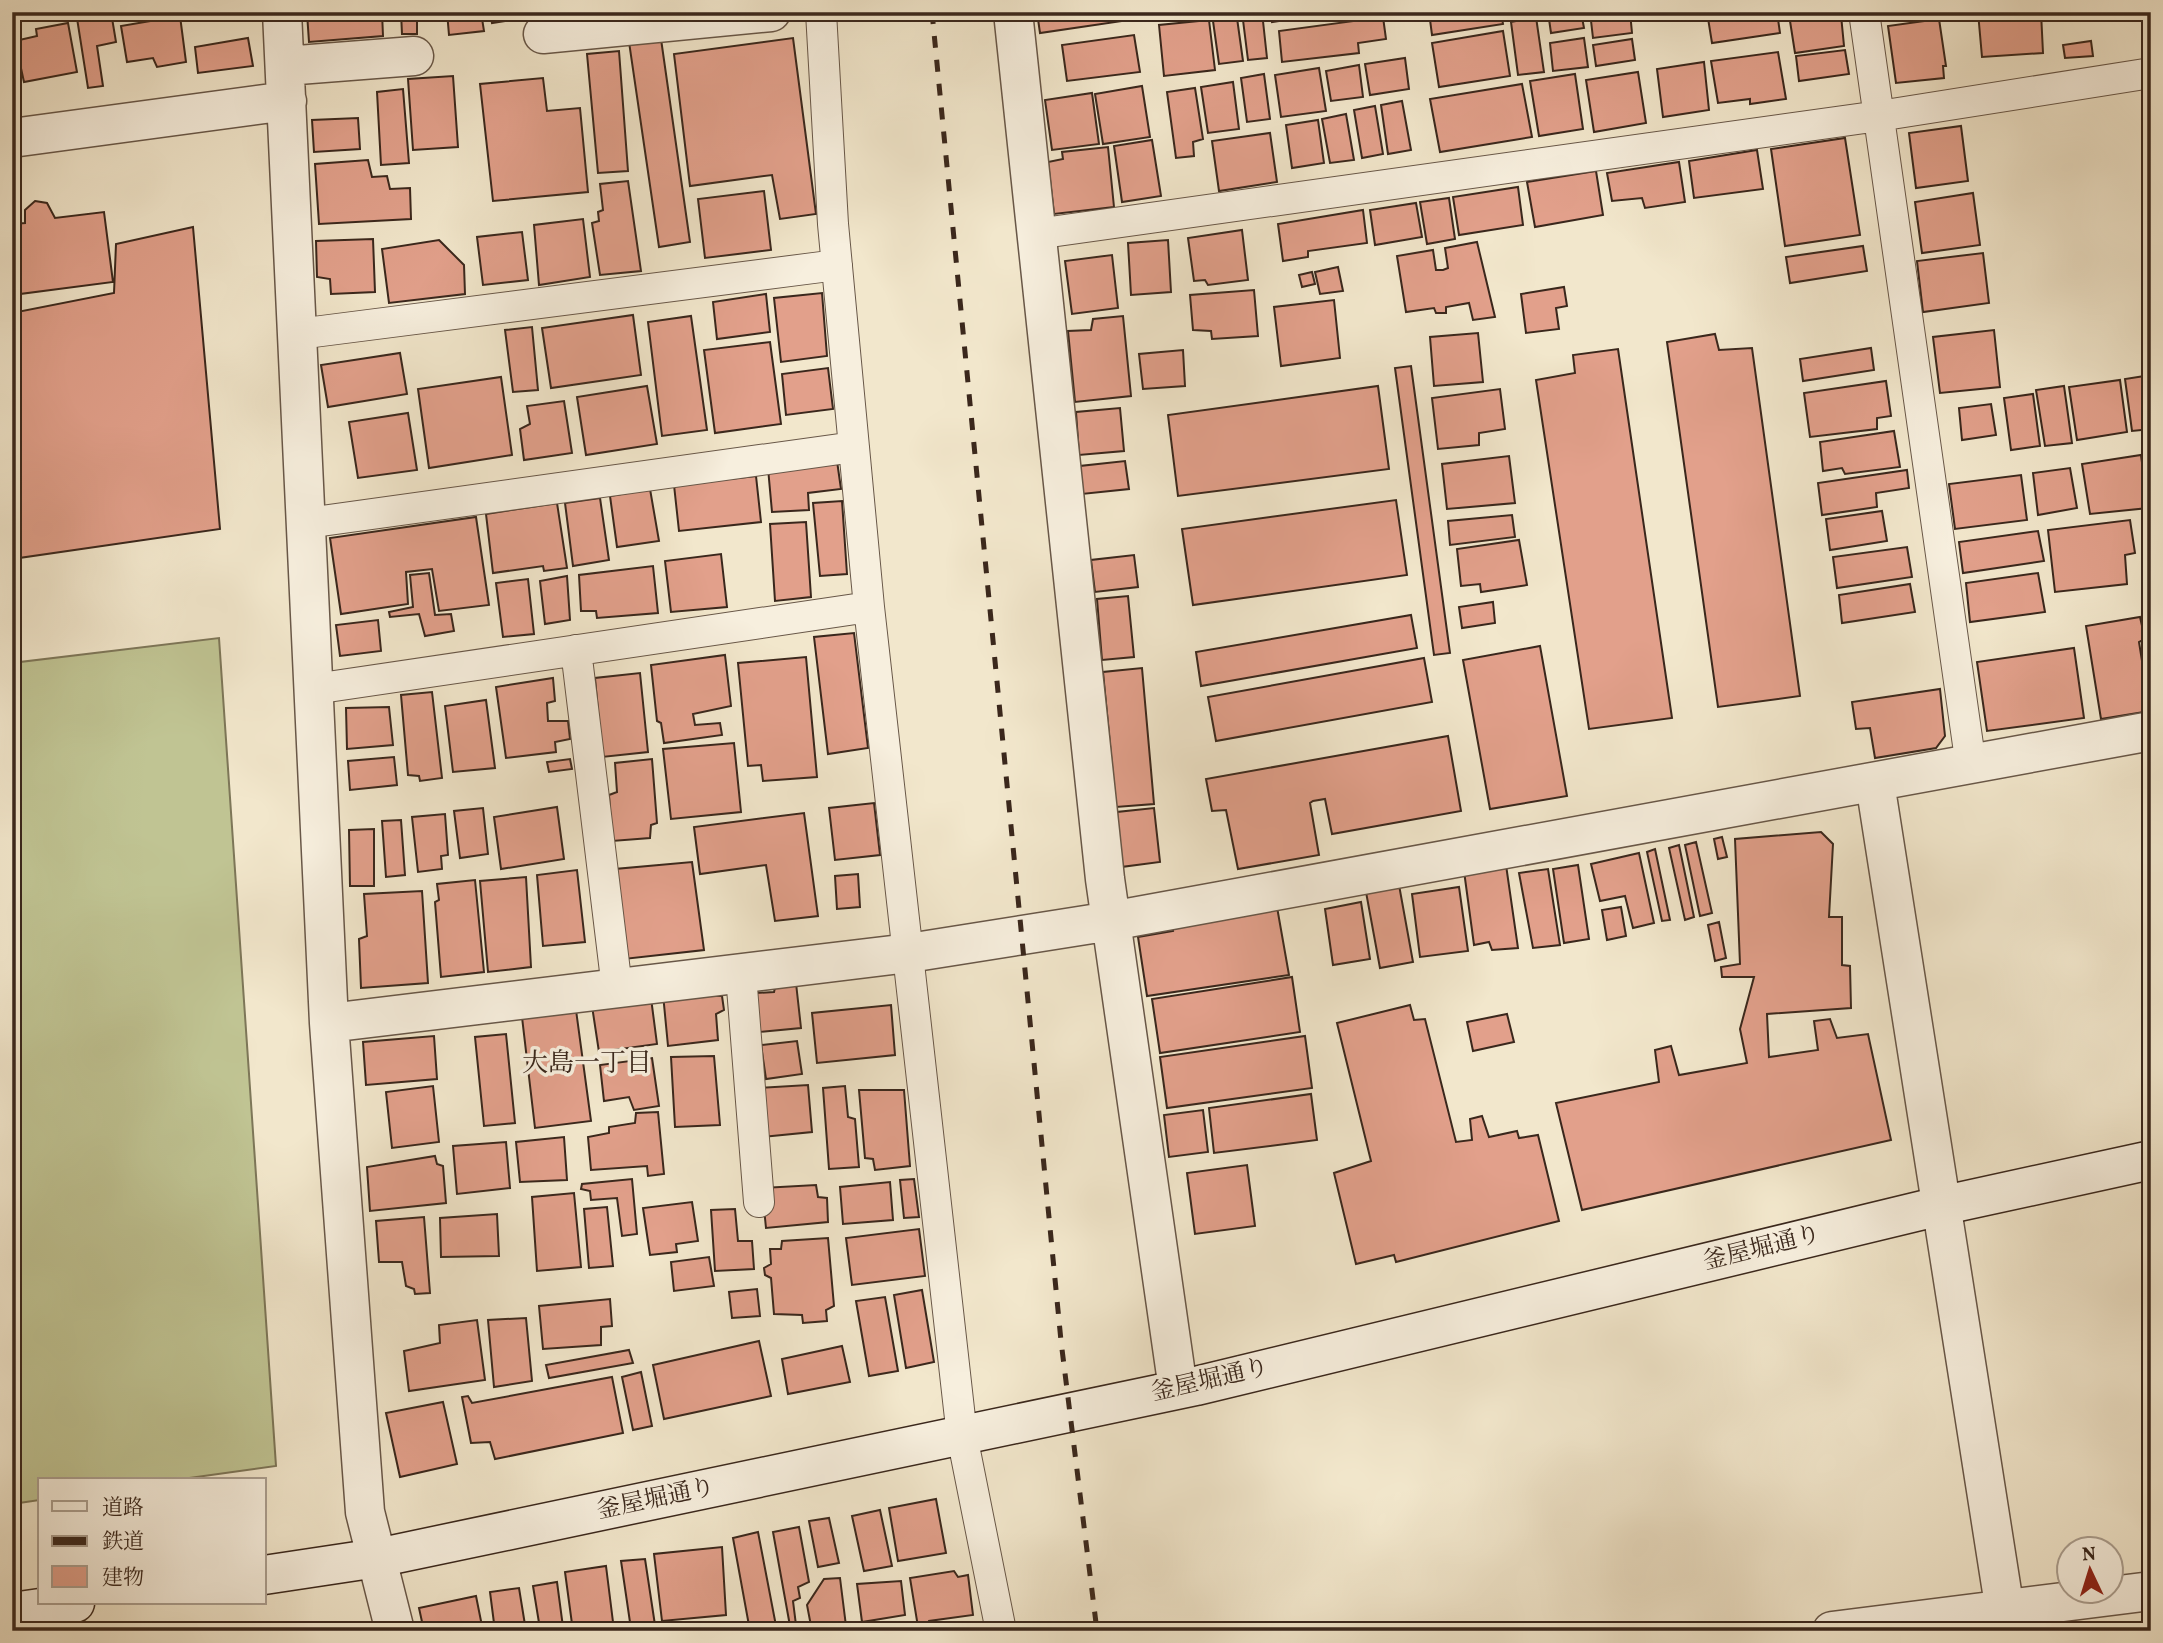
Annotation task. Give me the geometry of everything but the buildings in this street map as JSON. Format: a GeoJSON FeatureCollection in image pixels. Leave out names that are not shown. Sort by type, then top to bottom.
{"type":"FeatureCollection","features":[{"type":"Feature","properties":{"kind":"street"},"geometry":{"type":"LineString","coordinates":[[282,12],[329,1023],[365,1512],[395,1631]]}},
{"type":"Feature","properties":{"kind":"street"},"geometry":{"type":"LineString","coordinates":[[543,34],[771,12]]}},
{"type":"Feature","properties":{"kind":"street"},"geometry":{"type":"LineString","coordinates":[[1013,12],[1111,921],[1178,1389]]}},
{"type":"Feature","properties":{"kind":"street"},"geometry":{"type":"LineString","coordinates":[[12,138],[414,56]]}},
{"type":"Feature","properties":{"kind":"street"},"geometry":{"type":"LineString","coordinates":[[329,1023],[741,975],[909,953],[1111,921],[2151,731]]}},
{"type":"Feature","properties":{"kind":"street"},"geometry":{"type":"LineString","coordinates":[[1875,782],[1940,1206],[2020,1617]]}},
{"type":"Feature","properties":{"kind":"street","name":"釜屋堀通り"},"geometry":{"type":"LineString","coordinates":[[266,1575],[377,1558],[1178,1389],[1940,1206],[2151,1160]]}},
{"type":"Feature","properties":{"kind":"street"},"geometry":{"type":"LineString","coordinates":[[1832,1631],[2020,1617],[2151,1591]]}},
{"type":"Feature","properties":{"kind":"street"},"geometry":{"type":"LineString","coordinates":[[12,1612],[68,1604]]}},
{"type":"Feature","properties":{"kind":"lane"},"geometry":{"type":"LineString","coordinates":[[821,12],[837,265],[869,607],[962,1436],[1000,1631]]}},
{"type":"Feature","properties":{"kind":"lane"},"geometry":{"type":"LineString","coordinates":[[1864,12],[1971,766]]}},
{"type":"Feature","properties":{"kind":"lane"},"geometry":{"type":"LineString","coordinates":[[1036,234],[1879,116],[2151,73]]}},
{"type":"Feature","properties":{"kind":"lane"},"geometry":{"type":"LineString","coordinates":[[298,334],[837,265]]}},
{"type":"Feature","properties":{"kind":"lane"},"geometry":{"type":"LineString","coordinates":[[307,523],[854,447]]}},
{"type":"Feature","properties":{"kind":"lane"},"geometry":{"type":"LineString","coordinates":[[314,689],[869,607]]}},
{"type":"Feature","properties":{"kind":"lane"},"geometry":{"type":"LineString","coordinates":[[576,650],[617,988]]}},
{"type":"Feature","properties":{"kind":"lane"},"geometry":{"type":"LineString","coordinates":[[741,975],[759,1202]]}},
{"type":"Feature","properties":{"kind":"green space"},"geometry":{"type":"Polygon","coordinates":[[[219,638],[276,1466],[189,1478],[38,1478],[38,1500],[12,1504],[12,663],[219,638]]]}},
{"type":"Feature","properties":{"kind":"railway"},"geometry":{"type":"LineString","coordinates":[[932,12],[1061,1341],[1097,1631]]}},
{"type":"Feature","properties":{"kind":"district","name":"大島一丁目"},"geometry":{"type":"Point","coordinates":[587,1064]}}]}
